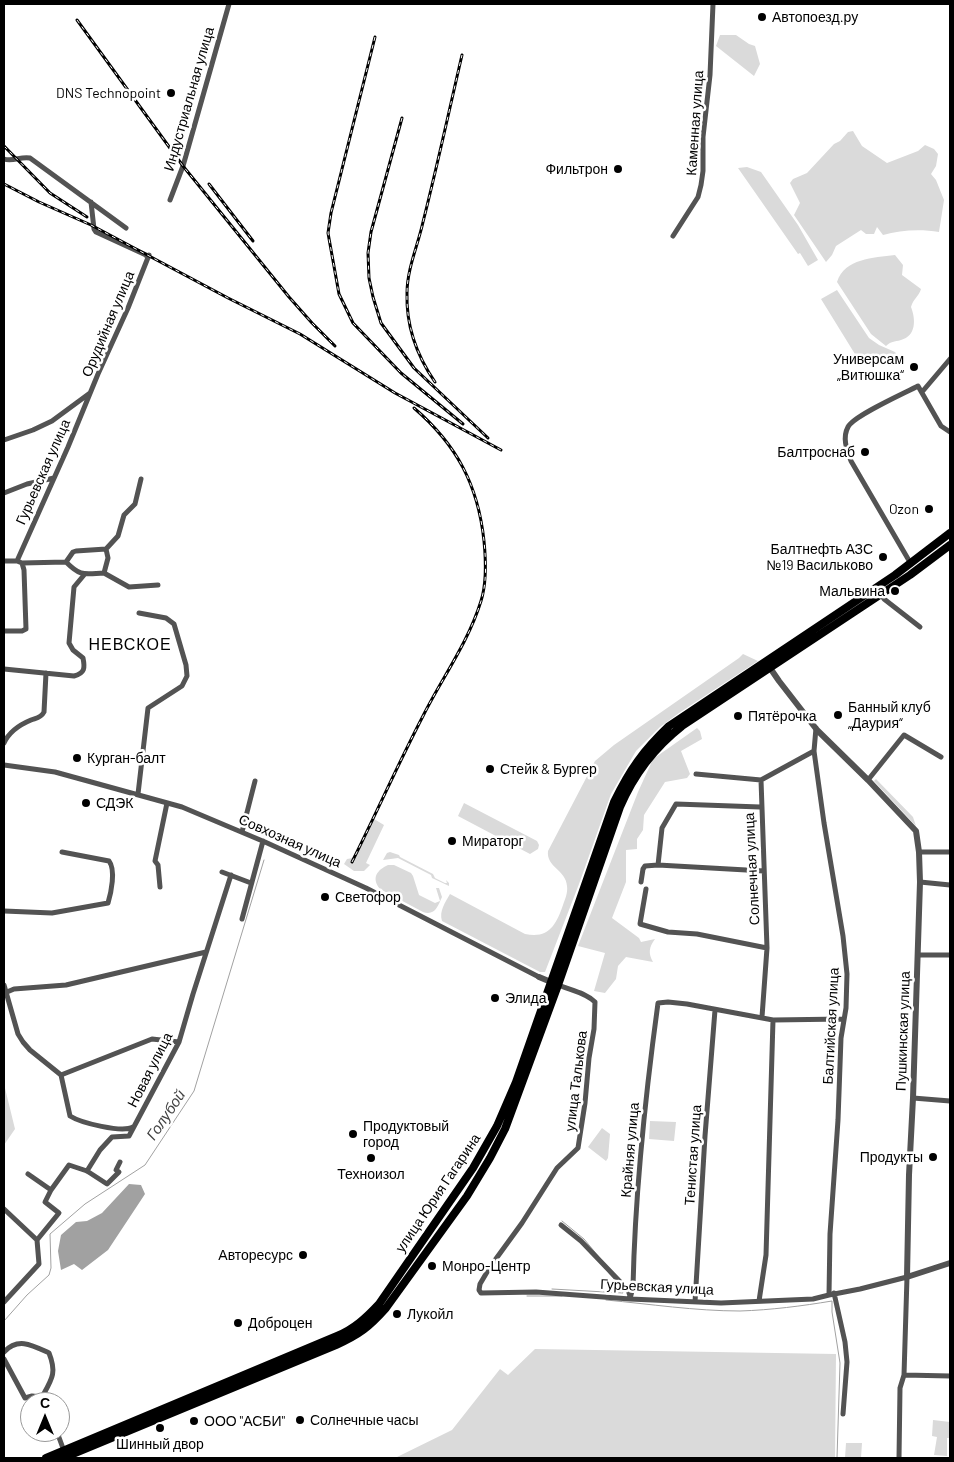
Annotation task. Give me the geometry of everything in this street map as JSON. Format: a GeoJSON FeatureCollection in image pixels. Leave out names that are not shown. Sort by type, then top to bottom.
{"type":"FeatureCollection","features":[{"type":"Feature","properties":{"kind":"main road"},"geometry":{"type":"LineString","coordinates":[[768,665],[911,564],[950,533]]}},
{"type":"Feature","properties":{"kind":"main road"},"geometry":{"type":"LineString","coordinates":[[768,665],[910,575],[950,545]]}},
{"type":"Feature","properties":{"kind":"main road"},"geometry":{"type":"LineString","coordinates":[[911,564],[923,566]]}},
{"type":"Feature","properties":{"kind":"main road"},"geometry":{"type":"LineString","coordinates":[[910,575],[912,570],[911,564]]}},
{"type":"Feature","properties":{"kind":"main road","name":"улица Юрия Гагарина"},"geometry":{"type":"LineString","coordinates":[[46,1458],[64,1454],[329,1340],[359,1324],[379,1304],[487,1146],[516,1082],[555,984],[614,802],[634,764],[669,726],[768,665]]}},
{"type":"Feature","properties":{"kind":"street","name":"Индустриальная улица"},"geometry":{"type":"LineString","coordinates":[[170,200],[184,162],[229,4]]}},
{"type":"Feature","properties":{"kind":"street","name":"Каменная улица"},"geometry":{"type":"LineString","coordinates":[[673,236],[698,197],[704,171],[703,137],[710,75],[712,4]]}},
{"type":"Feature","properties":{"kind":"street"},"geometry":{"type":"LineString","coordinates":[[4,160],[30,158],[126,228]]}},
{"type":"Feature","properties":{"kind":"street","name":"Орудийная улица"},"geometry":{"type":"LineString","coordinates":[[4,440],[52,421],[91,392],[149,256],[96,232],[91,202]]}},
{"type":"Feature","properties":{"kind":"street"},"geometry":{"type":"LineString","coordinates":[[922,392],[950,359]]}},
{"type":"Feature","properties":{"kind":"street"},"geometry":{"type":"LineString","coordinates":[[911,564],[851,461],[845,438],[848,426],[859,417],[918,386],[941,426],[950,432]]}},
{"type":"Feature","properties":{"kind":"street","name":"Гурьевская улица"},"geometry":{"type":"LineString","coordinates":[[19,562],[91,392]]}},
{"type":"Feature","properties":{"kind":"street"},"geometry":{"type":"LineString","coordinates":[[4,493],[27,484],[54,478]]}},
{"type":"Feature","properties":{"kind":"street"},"geometry":{"type":"LineString","coordinates":[[66,562],[73,552],[76,551],[106,550],[118,536],[124,515],[135,504],[141,479]]}},
{"type":"Feature","properties":{"kind":"street"},"geometry":{"type":"LineString","coordinates":[[104,573],[108,558],[106,550]]}},
{"type":"Feature","properties":{"kind":"street"},"geometry":{"type":"LineString","coordinates":[[4,561],[66,562],[75,571],[84,575],[104,573],[129,587],[158,585]]}},
{"type":"Feature","properties":{"kind":"street"},"geometry":{"type":"LineString","coordinates":[[4,631],[22,631],[26,629],[24,570],[19,562]]}},
{"type":"Feature","properties":{"kind":"street"},"geometry":{"type":"LineString","coordinates":[[4,669],[74,676],[84,670],[83,658],[73,650],[69,642],[74,587],[84,575]]}},
{"type":"Feature","properties":{"kind":"street"},"geometry":{"type":"LineString","coordinates":[[881,594],[884,599],[920,627]]}},
{"type":"Feature","properties":{"kind":"street"},"geometry":{"type":"LineString","coordinates":[[138,794],[148,708],[182,686],[187,676],[186,665],[174,624],[166,618],[139,613]]}},
{"type":"Feature","properties":{"kind":"street","name":"Пушкинская улица"},"geometry":{"type":"LineString","coordinates":[[768,665],[816,728],[916,831],[920,882],[904,1375],[900,1388],[899,1458]]}},
{"type":"Feature","properties":{"kind":"street"},"geometry":{"type":"LineString","coordinates":[[4,743],[7,736],[14,730],[28,721],[42,716],[44,712],[46,673]]}},
{"type":"Feature","properties":{"kind":"street","name":"Балтийская улица"},"geometry":{"type":"LineString","coordinates":[[816,728],[814,751],[843,936],[847,974],[846,1008],[841,1038],[838,1120],[830,1234],[830,1295],[845,1342],[847,1362],[844,1414]]}},
{"type":"Feature","properties":{"kind":"street"},"geometry":{"type":"LineString","coordinates":[[868,780],[904,735],[941,757]]}},
{"type":"Feature","properties":{"kind":"street"},"geometry":{"type":"LineString","coordinates":[[696,774],[760,780],[814,751]]}},
{"type":"Feature","properties":{"kind":"street","name":"Совхозная улица"},"geometry":{"type":"LineString","coordinates":[[4,764],[55,772],[182,807],[263,841],[366,888],[555,984]]}},
{"type":"Feature","properties":{"kind":"street","name":"Солнечная улица"},"geometry":{"type":"LineString","coordinates":[[760,780],[767,948],[762,1017]]}},
{"type":"Feature","properties":{"kind":"street"},"geometry":{"type":"LineString","coordinates":[[242,832],[255,781]]}},
{"type":"Feature","properties":{"kind":"street"},"geometry":{"type":"LineString","coordinates":[[160,888],[158,865],[155,861],[168,803]]}},
{"type":"Feature","properties":{"kind":"street"},"geometry":{"type":"LineString","coordinates":[[658,865],[662,828],[676,804],[760,807]]}},
{"type":"Feature","properties":{"kind":"street"},"geometry":{"type":"LineString","coordinates":[[242,919],[263,841]]}},
{"type":"Feature","properties":{"kind":"street"},"geometry":{"type":"LineString","coordinates":[[4,911],[52,914],[108,903],[112,864],[109,861],[62,852]]}},
{"type":"Feature","properties":{"kind":"street"},"geometry":{"type":"LineString","coordinates":[[919,852],[950,852]]}},
{"type":"Feature","properties":{"kind":"street"},"geometry":{"type":"LineString","coordinates":[[641,882],[645,866],[658,865],[764,871]]}},
{"type":"Feature","properties":{"kind":"street"},"geometry":{"type":"LineString","coordinates":[[222,872],[251,883]]}},
{"type":"Feature","properties":{"kind":"street","name":"Новая улица"},"geometry":{"type":"LineString","coordinates":[[134,1126],[179,1042],[231,875]]}},
{"type":"Feature","properties":{"kind":"street"},"geometry":{"type":"LineString","coordinates":[[920,882],[950,885]]}},
{"type":"Feature","properties":{"kind":"street"},"geometry":{"type":"LineString","coordinates":[[646,889],[640,924],[668,932],[697,934],[767,948]]}},
{"type":"Feature","properties":{"kind":"street"},"geometry":{"type":"LineString","coordinates":[[6,992],[14,989],[66,986],[206,952]]}},
{"type":"Feature","properties":{"kind":"street"},"geometry":{"type":"LineString","coordinates":[[918,954],[950,955]]}},
{"type":"Feature","properties":{"kind":"street","name":"улица Талькова"},"geometry":{"type":"LineString","coordinates":[[486,1294],[479,1290],[485,1275],[522,1223],[557,1168],[578,1148],[594,1029],[595,1002],[591,998],[555,984]]}},
{"type":"Feature","properties":{"kind":"street"},"geometry":{"type":"LineString","coordinates":[[4,985],[18,1034],[23,1042],[61,1075],[70,1116],[111,1127],[124,1129],[134,1126]]}},
{"type":"Feature","properties":{"kind":"street","name":"Крайняя улица"},"geometry":{"type":"LineString","coordinates":[[630,1299],[639,1167],[658,1003],[687,1004],[716,1010]]}},
{"type":"Feature","properties":{"kind":"street"},"geometry":{"type":"LineString","coordinates":[[716,1010],[774,1020],[844,1019]]}},
{"type":"Feature","properties":{"kind":"street","name":"Тенистая улица"},"geometry":{"type":"LineString","coordinates":[[695,1302],[705,1136],[716,1010]]}},
{"type":"Feature","properties":{"kind":"street"},"geometry":{"type":"LineString","coordinates":[[759,1301],[766,1255],[774,1020]]}},
{"type":"Feature","properties":{"kind":"street"},"geometry":{"type":"LineString","coordinates":[[61,1075],[152,1038],[179,1042]]}},
{"type":"Feature","properties":{"kind":"street"},"geometry":{"type":"LineString","coordinates":[[913,1098],[950,1101]]}},
{"type":"Feature","properties":{"kind":"street"},"geometry":{"type":"LineString","coordinates":[[87,1171],[100,1150],[112,1137],[129,1136],[134,1126]]}},
{"type":"Feature","properties":{"kind":"street"},"geometry":{"type":"LineString","coordinates":[[37,1240],[59,1213],[45,1202],[69,1165],[87,1171],[106,1184],[118,1172],[116,1170],[120,1162]]}},
{"type":"Feature","properties":{"kind":"street"},"geometry":{"type":"LineString","coordinates":[[28,1174],[51,1190]]}},
{"type":"Feature","properties":{"kind":"street"},"geometry":{"type":"LineString","coordinates":[[4,1209],[37,1240],[39,1264],[4,1302]]}},
{"type":"Feature","properties":{"kind":"street"},"geometry":{"type":"LineString","coordinates":[[561,1225],[581,1241],[628,1290],[630,1299]]}},
{"type":"Feature","properties":{"kind":"street","name":"Гурьевская улица"},"geometry":{"type":"LineString","coordinates":[[486,1294],[536,1292],[695,1302],[813,1299],[860,1289],[950,1262]]}},
{"type":"Feature","properties":{"kind":"street"},"geometry":{"type":"LineString","coordinates":[[4,1352],[9,1346],[22,1343],[49,1353],[53,1363],[54,1375],[46,1392]]}},
{"type":"Feature","properties":{"kind":"street"},"geometry":{"type":"LineString","coordinates":[[4,1359],[23,1392]]}},
{"type":"Feature","properties":{"kind":"street"},"geometry":{"type":"LineString","coordinates":[[904,1375],[950,1376]]}},
{"type":"Feature","properties":{"kind":"street"},"geometry":{"type":"LineString","coordinates":[[60,1442],[64,1454]]}},
{"type":"Feature","properties":{"kind":"shaded area"},"geometry":{"type":"Polygon","coordinates":[[[720,35],[736,35],[755,46],[760,64],[754,76],[716,46],[720,35]]]}},
{"type":"Feature","properties":{"kind":"shaded area"},"geometry":{"type":"Polygon","coordinates":[[[853,131],[862,146],[887,163],[918,151],[925,145],[934,149],[938,154],[936,166],[931,174],[936,180],[944,200],[939,232],[911,230],[883,235],[877,227],[874,234],[866,234],[861,230],[836,246],[826,262],[794,215],[800,203],[790,183],[793,179],[807,173],[834,144],[840,141],[848,132],[853,131]]]}},
{"type":"Feature","properties":{"kind":"shaded area"},"geometry":{"type":"Polygon","coordinates":[[[747,167],[761,172],[798,225],[818,260],[808,266],[800,253],[798,254],[738,168],[747,167]]]}},
{"type":"Feature","properties":{"kind":"shaded area"},"geometry":{"type":"Polygon","coordinates":[[[895,255],[903,265],[902,275],[921,289],[911,307],[914,327],[910,335],[901,340],[891,342],[886,346],[871,334],[837,282],[846,268],[853,264],[869,259],[895,255]]]}},
{"type":"Feature","properties":{"kind":"shaded area"},"geometry":{"type":"Polygon","coordinates":[[[837,290],[869,338],[895,352],[897,355],[879,356],[879,361],[858,359],[821,299],[837,290]]]}},
{"type":"Feature","properties":{"kind":"shaded area"},"geometry":{"type":"Polygon","coordinates":[[[743,654],[758,661],[660,727],[636,751],[611,794],[545,972],[540,972],[442,921],[442,910],[450,894],[525,934],[540,934],[550,929],[560,912],[567,889],[563,876],[550,861],[548,851],[595,761],[614,745],[743,654]]]}},
{"type":"Feature","properties":{"kind":"shaded area"},"geometry":{"type":"Polygon","coordinates":[[[697,728],[702,739],[681,751],[690,774],[687,778],[665,782],[644,815],[643,830],[637,839],[637,849],[626,850],[626,882],[612,918],[639,938],[641,942],[655,939],[650,950],[653,962],[626,957],[618,966],[616,979],[605,993],[594,991],[605,953],[578,946],[638,792],[653,759],[697,728]]]}},
{"type":"Feature","properties":{"kind":"shaded area"},"geometry":{"type":"Polygon","coordinates":[[[876,779],[913,817],[916,826],[874,781],[876,779]]]}},
{"type":"Feature","properties":{"kind":"shaded area"},"geometry":{"type":"Polygon","coordinates":[[[464,803],[537,841],[538,849],[530,854],[458,816],[464,803]]]}},
{"type":"Feature","properties":{"kind":"shaded area"},"geometry":{"type":"Polygon","coordinates":[[[374,819],[384,825],[366,863],[370,865],[364,871],[354,871],[344,864],[347,859],[353,858],[374,819]]]}},
{"type":"Feature","properties":{"kind":"shaded area"},"geometry":{"type":"Polygon","coordinates":[[[387,853],[399,855],[433,874],[435,878],[447,883],[446,880],[449,886],[398,858],[383,860],[387,853]]]}},
{"type":"Feature","properties":{"kind":"shaded area"},"geometry":{"type":"Polygon","coordinates":[[[388,865],[394,865],[411,873],[419,895],[435,903],[440,901],[436,888],[439,888],[442,897],[439,904],[436,909],[430,913],[423,912],[380,889],[376,881],[378,872],[388,865]]]}},
{"type":"Feature","properties":{"kind":"shaded area"},"geometry":{"type":"Polygon","coordinates":[[[4,1084],[15,1129],[4,1145],[4,1084]]]}},
{"type":"Feature","properties":{"kind":"shaded area"},"geometry":{"type":"Polygon","coordinates":[[[650,1121],[676,1122],[674,1141],[649,1139],[650,1121]]]}},
{"type":"Feature","properties":{"kind":"shaded area"},"geometry":{"type":"Polygon","coordinates":[[[602,1128],[610,1134],[608,1158],[606,1161],[588,1147],[602,1128]]]}},
{"type":"Feature","properties":{"kind":"shaded area"},"geometry":{"type":"Polygon","coordinates":[[[129,1184],[141,1185],[145,1194],[108,1250],[82,1270],[74,1264],[61,1270],[58,1251],[61,1235],[76,1222],[87,1221],[102,1213],[129,1184]]]}},
{"type":"Feature","properties":{"kind":"shaded area"},"geometry":{"type":"Polygon","coordinates":[[[535,1349],[836,1354],[835,1458],[395,1458],[452,1430],[500,1369],[508,1375],[535,1349]]]}},
{"type":"Feature","properties":{"kind":"shaded area"},"geometry":{"type":"Polygon","coordinates":[[[933,1420],[950,1422],[950,1438],[947,1438],[947,1456],[934,1455],[937,1437],[932,1436],[933,1420]]]}},
{"type":"Feature","properties":{"kind":"shaded area"},"geometry":{"type":"Polygon","coordinates":[[[846,1443],[862,1443],[861,1458],[845,1458],[846,1443]]]}},
{"type":"Feature","properties":{"kind":"waterway","name":"Голубой"},"geometry":{"type":"LineString","coordinates":[[4,1321],[27,1295],[49,1275],[51,1268],[50,1234],[85,1204],[145,1165],[194,1091],[264,860]]}},
{"type":"Feature","properties":{"kind":"waterway"},"geometry":{"type":"LineString","coordinates":[[562,1221],[584,1239],[599,1257]]}},
{"type":"Feature","properties":{"kind":"waterway"},"geometry":{"type":"LineString","coordinates":[[552,1289],[623,1293],[608,1272]]}},
{"type":"Feature","properties":{"kind":"waterway"},"geometry":{"type":"LineString","coordinates":[[527,1296],[562,1296]]}},
{"type":"Feature","properties":{"kind":"waterway"},"geometry":{"type":"LineString","coordinates":[[606,1300],[723,1311],[786,1308],[832,1301],[840,1363],[837,1458]]}},
{"type":"Feature","properties":{"kind":"railway"},"geometry":{"type":"LineString","coordinates":[[77,20],[183,166],[289,297],[335,346]]}},
{"type":"Feature","properties":{"kind":"railway"},"geometry":{"type":"LineString","coordinates":[[375,37],[331,213],[328,233],[339,294],[353,323],[401,373],[463,424]]}},
{"type":"Feature","properties":{"kind":"railway"},"geometry":{"type":"LineString","coordinates":[[435,382],[423,362],[414,340],[408,317],[407,284],[462,55]]}},
{"type":"Feature","properties":{"kind":"railway"},"geometry":{"type":"LineString","coordinates":[[402,118],[371,232],[368,253],[369,278],[373,297],[381,323],[414,368],[488,438]]}},
{"type":"Feature","properties":{"kind":"railway"},"geometry":{"type":"LineString","coordinates":[[4,146],[50,193],[87,217]]}},
{"type":"Feature","properties":{"kind":"railway"},"geometry":{"type":"LineString","coordinates":[[4,184],[91,225],[300,334],[395,393],[501,450]]}},
{"type":"Feature","properties":{"kind":"railway"},"geometry":{"type":"LineString","coordinates":[[209,184],[253,241]]}},
{"type":"Feature","properties":{"kind":"railway"},"geometry":{"type":"LineString","coordinates":[[352,862],[430,702],[469,631],[481,601],[485,579],[484,541],[477,502],[471,484],[463,467],[442,437],[414,408]]}},
{"type":"Feature","properties":{"kind":"place","name":"Автопоезд.ру"},"geometry":{"type":"Point","coordinates":[762,17]}},
{"type":"Feature","properties":{"kind":"place","name":"DNS Technopoint"},"geometry":{"type":"Point","coordinates":[171,93]}},
{"type":"Feature","properties":{"kind":"place","name":"Фильтрон"},"geometry":{"type":"Point","coordinates":[618,169]}},
{"type":"Feature","properties":{"kind":"place","name":"Универсам „Витюшка“"},"geometry":{"type":"Point","coordinates":[914,367]}},
{"type":"Feature","properties":{"kind":"place","name":"Балтроснаб"},"geometry":{"type":"Point","coordinates":[865,452]}},
{"type":"Feature","properties":{"kind":"place","name":"Ozon"},"geometry":{"type":"Point","coordinates":[929,509]}},
{"type":"Feature","properties":{"kind":"place","name":"Балтнефть АЗС №19 Васильково"},"geometry":{"type":"Point","coordinates":[883,557]}},
{"type":"Feature","properties":{"kind":"place","name":"Мальвина"},"geometry":{"type":"Point","coordinates":[895,591]}},
{"type":"Feature","properties":{"kind":"place","name":"Банный клуб „Даурия“"},"geometry":{"type":"Point","coordinates":[838,715]}},
{"type":"Feature","properties":{"kind":"place","name":"Пятёрочка"},"geometry":{"type":"Point","coordinates":[738,716]}},
{"type":"Feature","properties":{"kind":"place","name":"Курган-балт"},"geometry":{"type":"Point","coordinates":[77,758]}},
{"type":"Feature","properties":{"kind":"place","name":"Стейк & Бургер"},"geometry":{"type":"Point","coordinates":[490,769]}},
{"type":"Feature","properties":{"kind":"place","name":"СДЭК"},"geometry":{"type":"Point","coordinates":[86,803]}},
{"type":"Feature","properties":{"kind":"place","name":"Мираторг"},"geometry":{"type":"Point","coordinates":[452,841]}},
{"type":"Feature","properties":{"kind":"place","name":"Светофор"},"geometry":{"type":"Point","coordinates":[325,897]}},
{"type":"Feature","properties":{"kind":"place","name":"Элида"},"geometry":{"type":"Point","coordinates":[495,998]}},
{"type":"Feature","properties":{"kind":"place","name":"Продуктовый город"},"geometry":{"type":"Point","coordinates":[353,1134]}},
{"type":"Feature","properties":{"kind":"place","name":"Продукты"},"geometry":{"type":"Point","coordinates":[933,1157]}},
{"type":"Feature","properties":{"kind":"place","name":"Техноизол"},"geometry":{"type":"Point","coordinates":[371,1158]}},
{"type":"Feature","properties":{"kind":"place","name":"Авторесурс"},"geometry":{"type":"Point","coordinates":[303,1255]}},
{"type":"Feature","properties":{"kind":"place","name":"Монро-Центр"},"geometry":{"type":"Point","coordinates":[432,1266]}},
{"type":"Feature","properties":{"kind":"place","name":"Лукойл"},"geometry":{"type":"Point","coordinates":[397,1314]}},
{"type":"Feature","properties":{"kind":"place","name":"Доброцен"},"geometry":{"type":"Point","coordinates":[238,1323]}},
{"type":"Feature","properties":{"kind":"place","name":"Солнечные часы"},"geometry":{"type":"Point","coordinates":[300,1420]}},
{"type":"Feature","properties":{"kind":"place","name":"ООО \"АСБИ\""},"geometry":{"type":"Point","coordinates":[194,1421]}},
{"type":"Feature","properties":{"kind":"place","name":"Шинный двор"},"geometry":{"type":"Point","coordinates":[160,1428]}},
{"type":"Feature","properties":{"kind":"district","name":"НЕВСКОЕ"},"geometry":{"type":"Point","coordinates":[130,645]}}]}
